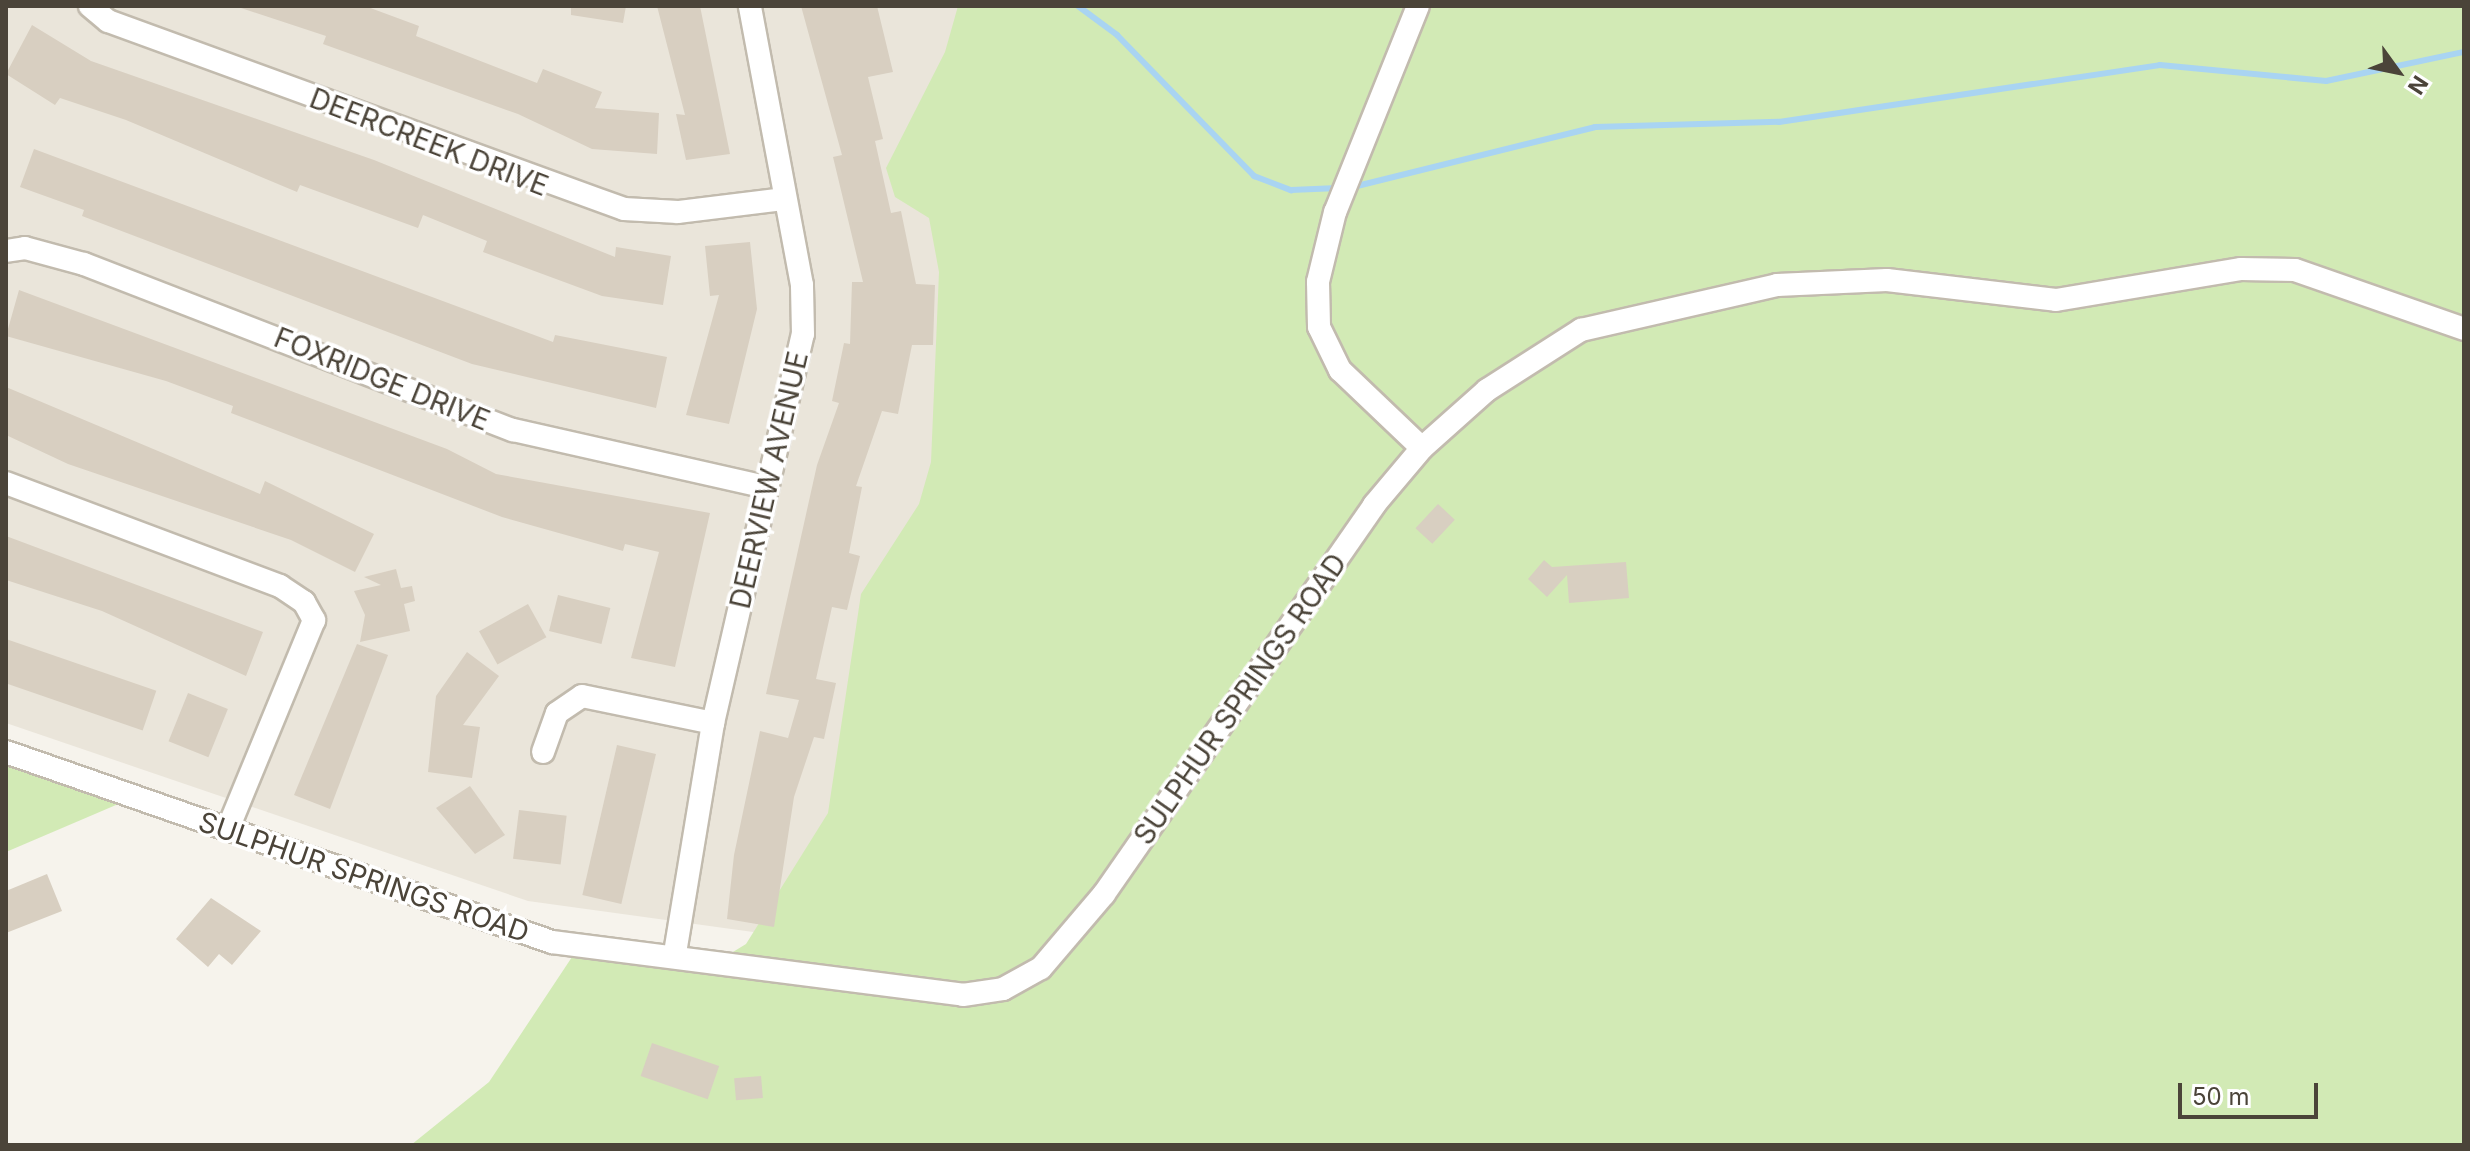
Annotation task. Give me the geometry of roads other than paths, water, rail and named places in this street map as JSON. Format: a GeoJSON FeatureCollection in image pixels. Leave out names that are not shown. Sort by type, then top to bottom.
{"type":"FeatureCollection","features":[{"type":"Feature","properties":{"kind":"street","name":"DEERCREEK DRIVE"},"geometry":{"type":"LineString","coordinates":[[90,6],[108,21],[599,202],[678,212],[784,199]]}},
{"type":"Feature","properties":{"kind":"street","name":"DEERVIEW AVENUE"},"geometry":{"type":"LineString","coordinates":[[675,953],[713,723],[803,334],[802,285],[750,6]]}},
{"type":"Feature","properties":{"kind":"street"},"geometry":{"type":"LineString","coordinates":[[1418,6],[1335,212],[1318,282],[1319,327],[1340,370],[1422,448]]}},
{"type":"Feature","properties":{"kind":"street","name":"FOXRIDGE DRIVE"},"geometry":{"type":"LineString","coordinates":[[6,251],[25,248],[84,264],[513,430],[766,487]]}},
{"type":"Feature","properties":{"kind":"street","name":"SULPHUR SPRINGS ROAD"},"geometry":{"type":"LineString","coordinates":[[6,752],[552,942],[675,953],[963,995],[1003,989],[1041,968],[1104,894],[1374,505],[1422,448],[1487,390],[1581,330],[1777,285],[1887,280],[2056,300],[2241,269],[2295,270],[2464,329]]}},
{"type":"Feature","properties":{"kind":"street"},"geometry":{"type":"LineString","coordinates":[[6,483],[280,586],[304,602],[314,620],[228,829]]}},
{"type":"Feature","properties":{"kind":"street"},"geometry":{"type":"LineString","coordinates":[[543,752],[557,713],[582,696],[713,723]]}},
{"type":"Feature","properties":{"kind":"waterway"},"geometry":{"type":"LineString","coordinates":[[1078,6],[1117,35],[1254,176],[1291,190],[1338,188]]}},
{"type":"Feature","properties":{"kind":"waterway"},"geometry":{"type":"LineString","coordinates":[[1349,188],[1595,127],[1779,122],[2160,65],[2326,81],[2464,52]]}}]}
